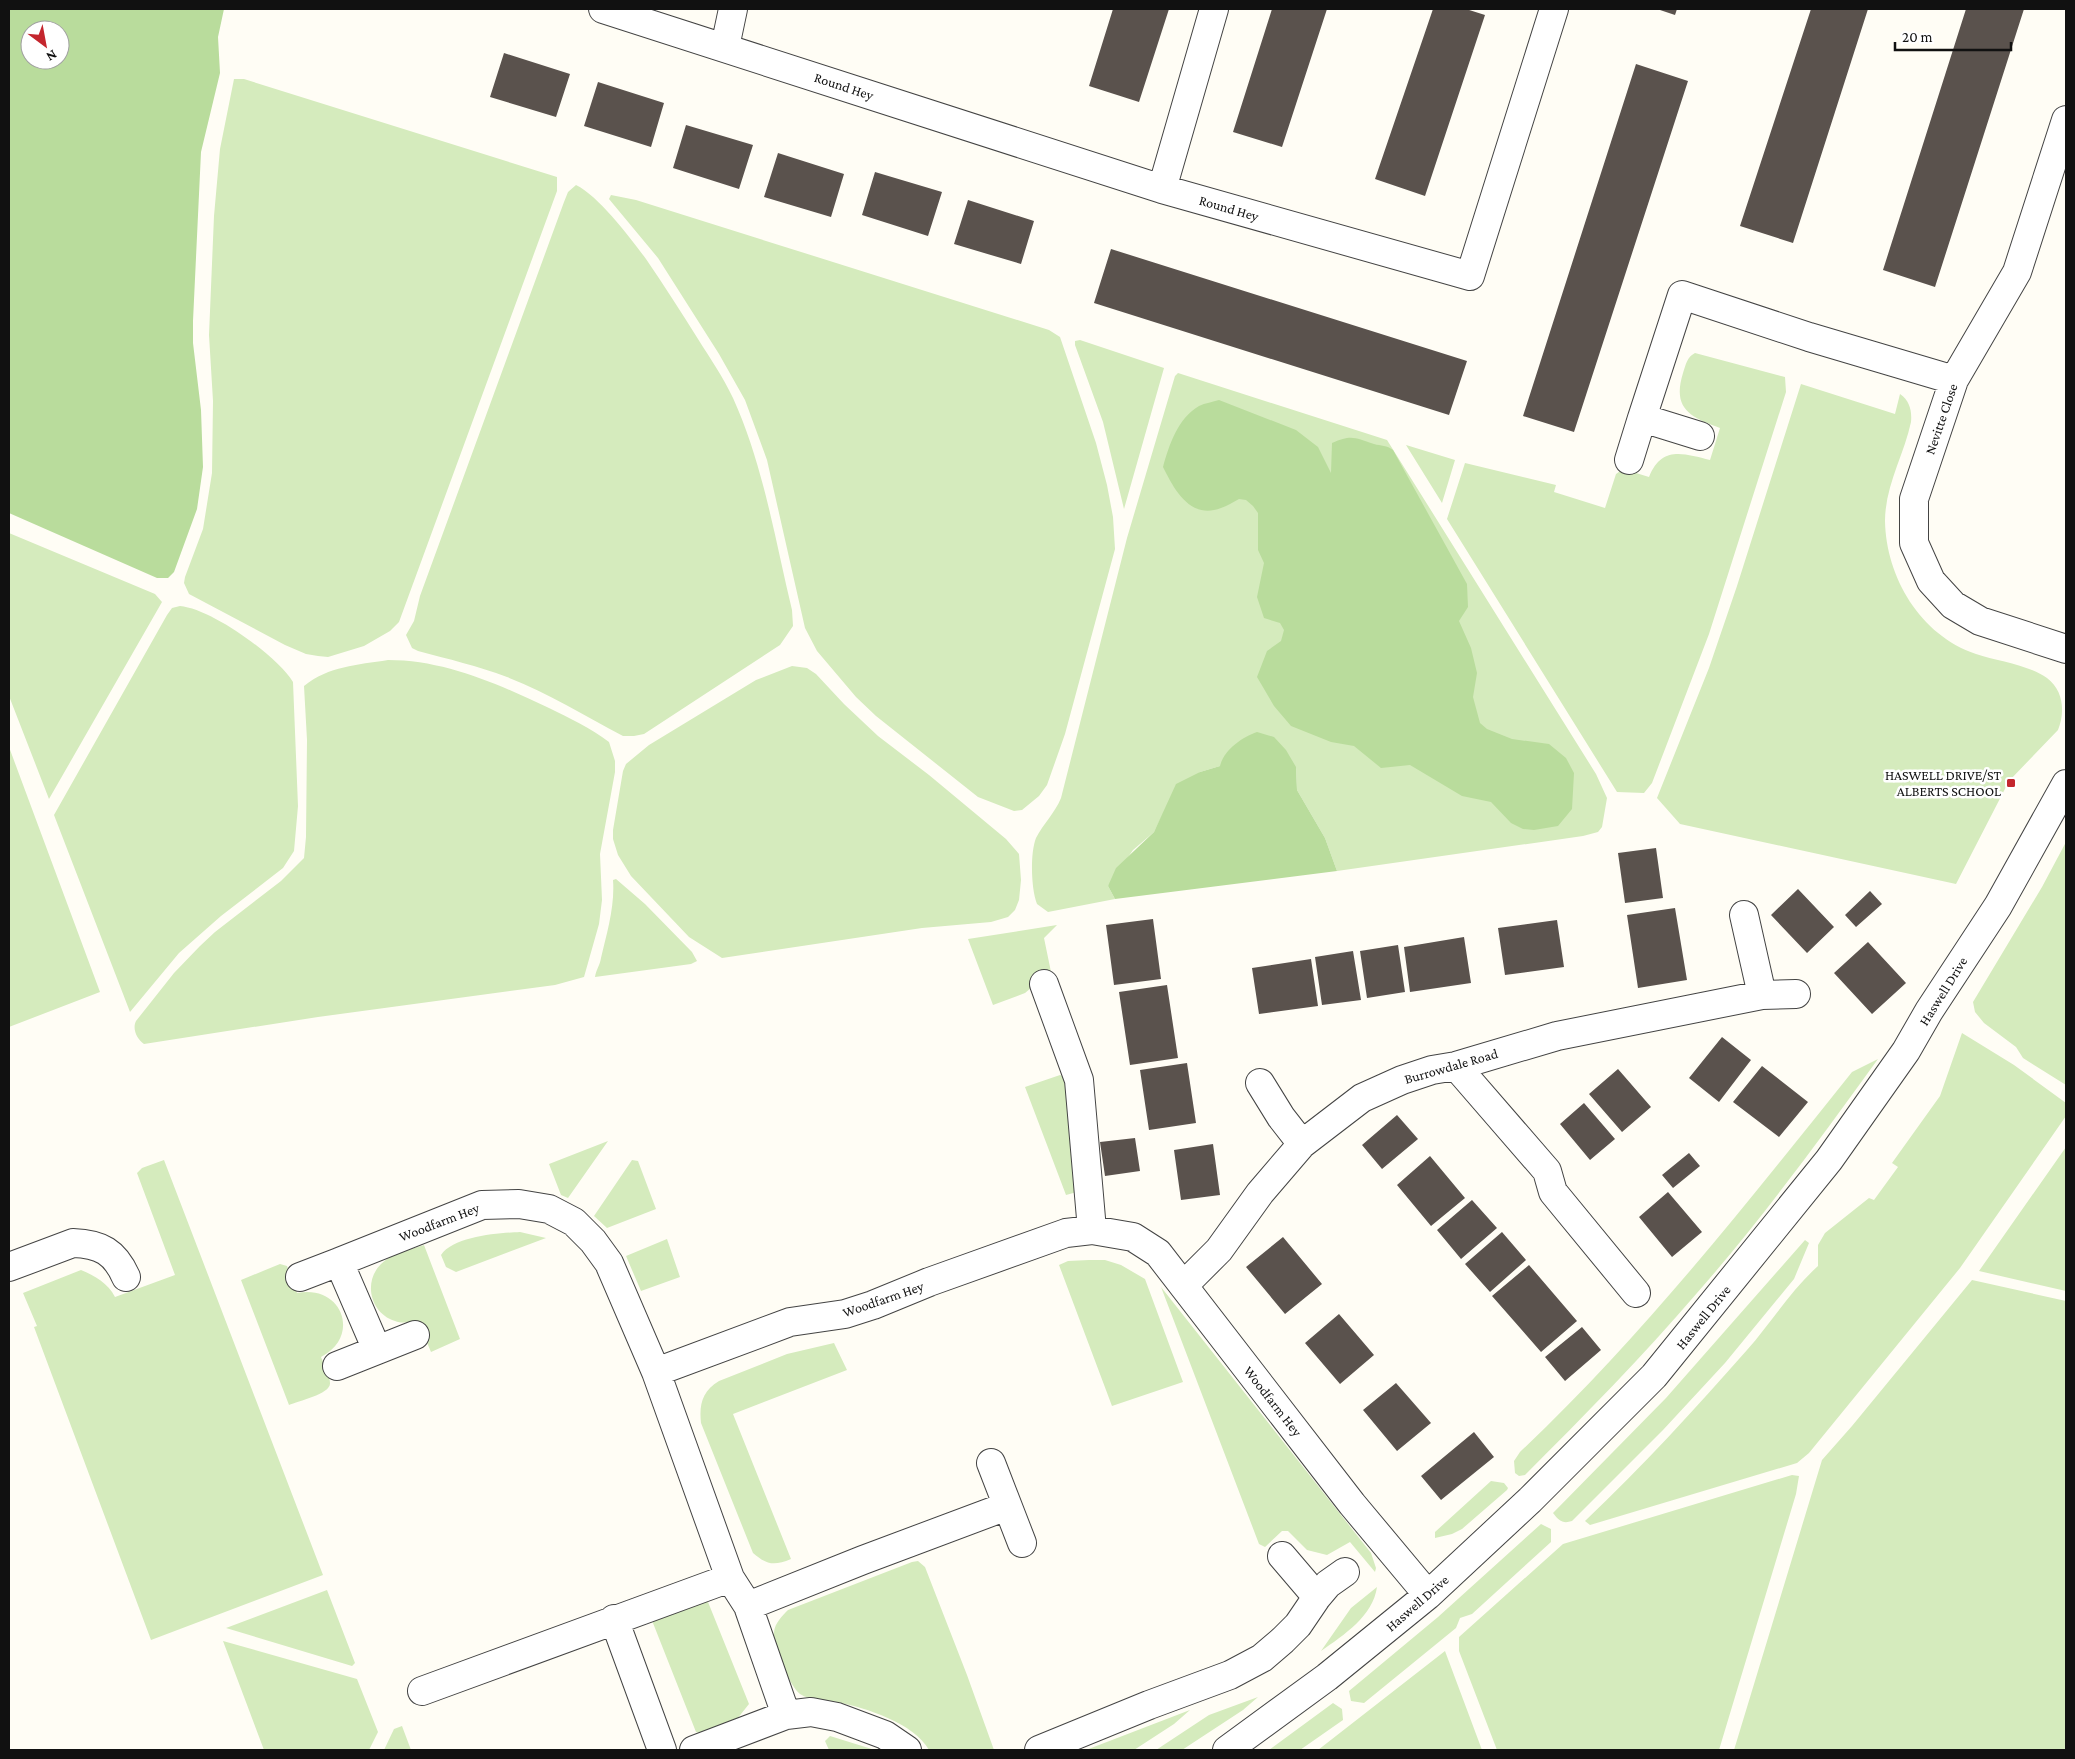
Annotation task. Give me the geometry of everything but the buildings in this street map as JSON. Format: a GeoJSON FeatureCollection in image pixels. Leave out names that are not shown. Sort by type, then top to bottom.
{"type":"FeatureCollection","features":[{"type":"Feature","properties":{"kind":"street","name":"Round Hey"},"geometry":{"type":"LineString","coordinates":[[603,9],[1162,189],[1470,276],[1554,9]]}},
{"type":"Feature","properties":{"kind":"street"},"geometry":{"type":"LineString","coordinates":[[725,47],[733,9]]}},
{"type":"Feature","properties":{"kind":"street"},"geometry":{"type":"LineString","coordinates":[[1162,189],[1214,9]]}},
{"type":"Feature","properties":{"kind":"street","name":"Nevitte Close"},"geometry":{"type":"LineString","coordinates":[[2066,120],[2017,272],[1954,380],[1914,499],[1914,543],[1931,581],[1953,605],[1980,621],[2066,649]]}},
{"type":"Feature","properties":{"kind":"street"},"geometry":{"type":"LineString","coordinates":[[1629,460],[1682,295],[1809,337],[1954,380]]}},
{"type":"Feature","properties":{"kind":"street"},"geometry":{"type":"LineString","coordinates":[[1642,418],[1700,436]]}},
{"type":"Feature","properties":{"kind":"street","name":"Haswell Drive"},"geometry":{"type":"LineString","coordinates":[[1227,1750],[1313,1688],[1428,1595],[1530,1500],[1654,1376],[1829,1160],[1906,1051],[1929,1011],[1998,906],[2066,784]]}},
{"type":"Feature","properties":{"kind":"street"},"geometry":{"type":"LineString","coordinates":[[1744,915],[1762,995]]}},
{"type":"Feature","properties":{"kind":"street"},"geometry":{"type":"LineString","coordinates":[[1044,984],[1079,1080],[1092,1230]]}},
{"type":"Feature","properties":{"kind":"street","name":"Burrowdale Road"},"geometry":{"type":"LineString","coordinates":[[1184,1285],[1219,1250],[1260,1193],[1302,1144],[1362,1098],[1402,1080],[1432,1070],[1456,1066],[1557,1036],[1762,995],[1796,994]]}},
{"type":"Feature","properties":{"kind":"street"},"geometry":{"type":"LineString","coordinates":[[1456,1066],[1547,1171],[1553,1192],[1636,1292]]}},
{"type":"Feature","properties":{"kind":"street"},"geometry":{"type":"LineString","coordinates":[[1260,1083],[1281,1117],[1302,1144]]}},
{"type":"Feature","properties":{"kind":"street","name":"Woodfarm Hey"},"geometry":{"type":"LineString","coordinates":[[300,1277],[482,1204],[519,1204],[549,1209],[574,1222],[594,1241],[609,1263],[656,1372],[790,1322],[844,1314],[1066,1233],[1092,1230],[1133,1238],[1158,1252],[1352,1504],[1428,1595]]}},
{"type":"Feature","properties":{"kind":"street"},"geometry":{"type":"LineString","coordinates":[[9,1267],[73,1242],[102,1248],[119,1261],[126,1277]]}},
{"type":"Feature","properties":{"kind":"street"},"geometry":{"type":"LineString","coordinates":[[339,1262],[377,1350]]}},
{"type":"Feature","properties":{"kind":"street"},"geometry":{"type":"LineString","coordinates":[[337,1366],[415,1335]]}},
{"type":"Feature","properties":{"kind":"street"},"geometry":{"type":"LineString","coordinates":[[656,1372],[730,1578],[748,1606],[786,1715]]}},
{"type":"Feature","properties":{"kind":"street"},"geometry":{"type":"LineString","coordinates":[[991,1463],[1022,1543]]}},
{"type":"Feature","properties":{"kind":"street"},"geometry":{"type":"LineString","coordinates":[[748,1606],[1007,1506]]}},
{"type":"Feature","properties":{"kind":"street"},"geometry":{"type":"LineString","coordinates":[[1282,1556],[1317,1597]]}},
{"type":"Feature","properties":{"kind":"street"},"geometry":{"type":"LineString","coordinates":[[1039,1750],[1238,1671],[1262,1658],[1298,1625],[1328,1584],[1344,1572]]}},
{"type":"Feature","properties":{"kind":"street"},"geometry":{"type":"LineString","coordinates":[[422,1691],[730,1578]]}},
{"type":"Feature","properties":{"kind":"street"},"geometry":{"type":"LineString","coordinates":[[614,1619],[662,1750]]}},
{"type":"Feature","properties":{"kind":"street"},"geometry":{"type":"LineString","coordinates":[[694,1750],[786,1715],[811,1712],[837,1717],[885,1735],[908,1750]]}},
{"type":"Feature","properties":{"kind":"green space"},"geometry":{"type":"Polygon","coordinates":[[[9,9],[224,9],[218,37],[220,73],[201,152],[193,321],[193,343],[201,410],[203,467],[197,509],[174,572],[168,578],[157,578],[9,513],[9,9]]]}},
{"type":"Feature","properties":{"kind":"green space"},"geometry":{"type":"Polygon","coordinates":[[[234,79],[244,79],[557,177],[557,191],[399,622],[390,631],[364,646],[328,657],[306,654],[285,645],[189,594],[184,583],[203,529],[212,473],[213,401],[209,335],[214,216],[220,149],[234,79]]]}},
{"type":"Feature","properties":{"kind":"green space"},"geometry":{"type":"Polygon","coordinates":[[[576,185],[595,198],[646,259],[712,360],[729,390],[743,423],[760,475],[792,610],[793,626],[780,645],[644,734],[634,736],[623,736],[552,697],[507,677],[418,651],[412,648],[406,635],[414,621],[420,596],[564,202],[568,192],[576,185]]]}},
{"type":"Feature","properties":{"kind":"green space"},"geometry":{"type":"Polygon","coordinates":[[[611,195],[636,200],[1049,330],[1060,337],[1096,443],[1107,485],[1113,517],[1115,549],[1065,734],[1047,785],[1039,796],[1022,810],[1014,811],[978,797],[876,716],[856,697],[817,651],[805,628],[767,460],[745,400],[719,354],[658,258],[609,199],[611,195]]]}},
{"type":"Feature","properties":{"kind":"green space"},"geometry":{"type":"Polygon","coordinates":[[[1080,340],[1164,368],[1124,509],[1103,422],[1075,345],[1075,341],[1080,340]]]}},
{"type":"Feature","properties":{"kind":"green space"},"geometry":{"type":"Polygon","coordinates":[[[1695,353],[1785,377],[1786,392],[1709,634],[1652,783],[1644,793],[1617,792],[1447,519],[1465,463],[1556,485],[1554,492],[1605,508],[1616,474],[1623,469],[1649,477],[1660,460],[1667,456],[1683,454],[1710,460],[1720,428],[1692,415],[1686,410],[1680,395],[1680,385],[1686,364],[1688,359],[1695,353]]]}},
{"type":"Feature","properties":{"kind":"green space"},"geometry":{"type":"Polygon","coordinates":[[[1178,373],[1387,440],[1596,774],[1607,798],[1602,827],[1598,832],[1583,836],[1337,871],[1325,838],[1297,790],[1296,767],[1220,766],[1200,772],[1164,812],[1154,832],[1133,850],[1108,886],[1115,899],[1048,912],[1037,904],[1032,880],[1034,845],[1036,838],[1056,809],[1061,798],[1127,538],[1175,376],[1178,373]]]}},
{"type":"Feature","properties":{"kind":"green space"},"geometry":{"type":"Polygon","coordinates":[[[1801,384],[1895,414],[1900,394],[1906,400],[1911,410],[1911,422],[1891,483],[1885,521],[1887,542],[1899,583],[1923,618],[1938,633],[1956,645],[1976,654],[2040,674],[2053,683],[2060,695],[2062,716],[2058,730],[2009,781],[1956,884],[1680,824],[1657,798],[1709,668],[1801,384]]]}},
{"type":"Feature","properties":{"kind":"green space"},"geometry":{"type":"Polygon","coordinates":[[[1219,400],[1296,430],[1318,447],[1331,473],[1332,443],[1339,440],[1353,438],[1386,446],[1393,450],[1467,584],[1468,607],[1459,621],[1471,648],[1477,673],[1473,697],[1480,723],[1487,729],[1512,739],[1549,744],[1566,758],[1574,773],[1572,809],[1558,826],[1534,830],[1523,829],[1511,823],[1491,802],[1462,796],[1410,765],[1381,768],[1354,746],[1331,742],[1291,726],[1274,706],[1257,677],[1267,651],[1281,641],[1284,630],[1280,623],[1264,618],[1257,597],[1264,563],[1258,550],[1258,513],[1246,500],[1239,499],[1210,511],[1200,510],[1184,500],[1172,484],[1163,467],[1171,441],[1185,418],[1199,406],[1219,400]]]}},
{"type":"Feature","properties":{"kind":"green space"},"geometry":{"type":"Polygon","coordinates":[[[1406,445],[1455,460],[1442,503],[1406,445]]]}},
{"type":"Feature","properties":{"kind":"green space"},"geometry":{"type":"Polygon","coordinates":[[[9,533],[155,594],[162,602],[49,799],[9,696],[9,533]]]}},
{"type":"Feature","properties":{"kind":"green space"},"geometry":{"type":"Polygon","coordinates":[[[180,606],[209,615],[242,635],[273,659],[293,682],[298,806],[294,851],[283,868],[221,916],[179,953],[130,1012],[54,815],[167,615],[172,608],[180,606]]]}},
{"type":"Feature","properties":{"kind":"green space"},"geometry":{"type":"Polygon","coordinates":[[[388,660],[430,664],[491,682],[572,719],[609,742],[615,761],[615,772],[600,854],[602,900],[599,924],[584,977],[555,985],[318,1017],[144,1044],[136,1034],[136,1021],[174,973],[215,932],[281,881],[304,858],[307,740],[304,686],[333,670],[388,660]]]}},
{"type":"Feature","properties":{"kind":"green space"},"geometry":{"type":"Polygon","coordinates":[[[792,666],[807,668],[816,674],[878,736],[929,775],[1006,839],[1019,854],[1021,880],[1019,900],[1015,910],[1008,917],[991,922],[922,928],[722,958],[689,937],[631,876],[618,855],[613,839],[623,771],[626,764],[649,745],[756,680],[792,666]]]}},
{"type":"Feature","properties":{"kind":"green space"},"geometry":{"type":"Polygon","coordinates":[[[1257,732],[1274,737],[1286,750],[1296,767],[1297,790],[1325,838],[1337,871],[1115,899],[1108,886],[1116,868],[1154,832],[1176,784],[1200,772],[1220,766],[1225,755],[1234,745],[1245,737],[1257,732]]]}},
{"type":"Feature","properties":{"kind":"green space"},"geometry":{"type":"Polygon","coordinates":[[[9,747],[100,992],[9,1027],[9,747]]]}},
{"type":"Feature","properties":{"kind":"green space"},"geometry":{"type":"Polygon","coordinates":[[[2066,842],[2066,1085],[2023,1058],[2016,1047],[1984,1023],[1975,1012],[1973,1002],[2042,887],[2066,842]]]}},
{"type":"Feature","properties":{"kind":"green space"},"geometry":{"type":"Polygon","coordinates":[[[616,879],[645,904],[692,952],[697,961],[691,964],[595,977],[610,919],[613,900],[613,880],[616,879]]]}},
{"type":"Feature","properties":{"kind":"green space"},"geometry":{"type":"Polygon","coordinates":[[[1057,925],[1044,938],[1051,972],[1030,979],[1031,988],[1025,993],[993,1005],[968,939],[1057,925]]]}},
{"type":"Feature","properties":{"kind":"green space"},"geometry":{"type":"Polygon","coordinates":[[[1962,1033],[2014,1065],[2066,1103],[2066,1116],[1960,1268],[1809,1453],[1797,1463],[1590,1525],[1585,1521],[1688,1416],[1747,1350],[1799,1285],[1818,1266],[1818,1245],[1825,1233],[1869,1198],[1874,1200],[1898,1167],[1892,1163],[1940,1096],[1962,1033]]]}},
{"type":"Feature","properties":{"kind":"green space"},"geometry":{"type":"Polygon","coordinates":[[[1878,1059],[1768,1208],[1676,1317],[1525,1475],[1519,1476],[1515,1473],[1514,1461],[1520,1452],[1609,1362],[1693,1268],[1852,1072],[1878,1059]]]}},
{"type":"Feature","properties":{"kind":"green space"},"geometry":{"type":"Polygon","coordinates":[[[1060,1075],[1068,1079],[1077,1192],[1066,1195],[1025,1087],[1060,1075]]]}},
{"type":"Feature","properties":{"kind":"green space"},"geometry":{"type":"Polygon","coordinates":[[[608,1141],[568,1198],[561,1195],[549,1164],[608,1141]]]}},
{"type":"Feature","properties":{"kind":"green space"},"geometry":{"type":"Polygon","coordinates":[[[2066,1147],[2066,1291],[1979,1271],[2066,1147]]]}},
{"type":"Feature","properties":{"kind":"green space"},"geometry":{"type":"Polygon","coordinates":[[[164,1160],[323,1575],[151,1640],[34,1327],[37,1326],[23,1293],[81,1270],[101,1280],[115,1297],[175,1275],[137,1173],[142,1168],[164,1160]]]}},
{"type":"Feature","properties":{"kind":"green space"},"geometry":{"type":"Polygon","coordinates":[[[632,1160],[638,1161],[656,1209],[607,1228],[594,1216],[632,1160]]]}},
{"type":"Feature","properties":{"kind":"green space"},"geometry":{"type":"Polygon","coordinates":[[[520,1232],[546,1238],[456,1272],[446,1267],[441,1255],[447,1249],[466,1240],[489,1235],[520,1232]]]}},
{"type":"Feature","properties":{"kind":"green space"},"geometry":{"type":"Polygon","coordinates":[[[667,1239],[680,1277],[641,1291],[626,1256],[667,1239]]]}},
{"type":"Feature","properties":{"kind":"green space"},"geometry":{"type":"Polygon","coordinates":[[[1805,1240],[1809,1243],[1794,1279],[1725,1363],[1663,1430],[1572,1521],[1564,1522],[1557,1518],[1553,1513],[1666,1398],[1805,1240]]]}},
{"type":"Feature","properties":{"kind":"green space"},"geometry":{"type":"Polygon","coordinates":[[[424,1245],[460,1339],[431,1352],[418,1321],[400,1322],[386,1317],[375,1304],[371,1288],[375,1271],[385,1260],[401,1252],[424,1245]]]}},
{"type":"Feature","properties":{"kind":"green space"},"geometry":{"type":"Polygon","coordinates":[[[1105,1260],[1121,1265],[1145,1279],[1183,1382],[1112,1406],[1059,1265],[1068,1261],[1105,1260]]]}},
{"type":"Feature","properties":{"kind":"green space"},"geometry":{"type":"Polygon","coordinates":[[[280,1264],[287,1266],[297,1293],[313,1292],[326,1296],[335,1304],[341,1314],[343,1326],[341,1337],[333,1348],[321,1357],[329,1377],[329,1387],[320,1394],[289,1405],[241,1280],[280,1264]]]}},
{"type":"Feature","properties":{"kind":"green space"},"geometry":{"type":"Polygon","coordinates":[[[1972,1280],[2066,1301],[2066,1750],[1734,1750],[1822,1460],[1972,1280]]]}},
{"type":"Feature","properties":{"kind":"green space"},"geometry":{"type":"Polygon","coordinates":[[[1161,1287],[1371,1553],[1376,1568],[1375,1572],[1350,1542],[1327,1555],[1307,1550],[1288,1531],[1282,1531],[1265,1547],[1259,1544],[1161,1287]]]}},
{"type":"Feature","properties":{"kind":"green space"},"geometry":{"type":"Polygon","coordinates":[[[834,1343],[847,1370],[733,1414],[791,1559],[780,1563],[767,1562],[753,1553],[701,1423],[701,1404],[705,1394],[719,1381],[787,1354],[834,1343]]]}},
{"type":"Feature","properties":{"kind":"green space"},"geometry":{"type":"Polygon","coordinates":[[[1792,1475],[1799,1476],[1796,1494],[1719,1750],[1497,1750],[1459,1651],[1459,1637],[1563,1544],[1792,1475]]]}},
{"type":"Feature","properties":{"kind":"green space"},"geometry":{"type":"Polygon","coordinates":[[[1491,1481],[1504,1483],[1508,1488],[1462,1529],[1452,1534],[1435,1538],[1435,1532],[1491,1481]]]}},
{"type":"Feature","properties":{"kind":"green space"},"geometry":{"type":"Polygon","coordinates":[[[1541,1524],[1551,1529],[1551,1542],[1472,1614],[1460,1618],[1456,1628],[1364,1703],[1351,1701],[1349,1691],[1438,1617],[1541,1524]]]}},
{"type":"Feature","properties":{"kind":"green space"},"geometry":{"type":"Polygon","coordinates":[[[918,1561],[925,1567],[994,1750],[929,1750],[922,1740],[912,1732],[888,1718],[849,1705],[813,1699],[800,1694],[791,1683],[782,1665],[774,1632],[777,1623],[788,1610],[918,1561]]]}},
{"type":"Feature","properties":{"kind":"green space"},"geometry":{"type":"Polygon","coordinates":[[[1377,1587],[1370,1607],[1364,1616],[1348,1631],[1321,1651],[1351,1608],[1377,1587]]]}},
{"type":"Feature","properties":{"kind":"green space"},"geometry":{"type":"Polygon","coordinates":[[[327,1590],[355,1663],[352,1666],[226,1628],[327,1590]]]}},
{"type":"Feature","properties":{"kind":"green space"},"geometry":{"type":"Polygon","coordinates":[[[702,1598],[708,1602],[749,1704],[737,1719],[701,1733],[696,1732],[651,1618],[702,1598]]]}},
{"type":"Feature","properties":{"kind":"green space"},"geometry":{"type":"Polygon","coordinates":[[[223,1641],[357,1679],[378,1732],[369,1750],[264,1750],[223,1641]]]}},
{"type":"Feature","properties":{"kind":"green space"},"geometry":{"type":"Polygon","coordinates":[[[1445,1651],[1482,1750],[1318,1750],[1445,1651]]]}},
{"type":"Feature","properties":{"kind":"green space"},"geometry":{"type":"Polygon","coordinates":[[[1258,1697],[1243,1710],[1182,1750],[1156,1750],[1209,1715],[1258,1697]]]}},
{"type":"Feature","properties":{"kind":"green space"},"geometry":{"type":"Polygon","coordinates":[[[1333,1703],[1342,1709],[1343,1720],[1300,1750],[1269,1750],[1333,1703]]]}},
{"type":"Feature","properties":{"kind":"green space"},"geometry":{"type":"Polygon","coordinates":[[[1190,1710],[1174,1724],[1134,1750],[1086,1750],[1190,1710]]]}},
{"type":"Feature","properties":{"kind":"green space"},"geometry":{"type":"Polygon","coordinates":[[[402,1726],[411,1750],[384,1750],[394,1729],[402,1726]]]}},
{"type":"Feature","properties":{"kind":"green space"},"geometry":{"type":"Polygon","coordinates":[[[830,1736],[875,1750],[829,1750],[825,1741],[830,1736]]]}},
{"type":"Feature","properties":{"kind":"place","name":"HASWELL DRIVE/ST ALBERTS SCHOOL"},"geometry":{"type":"Point","coordinates":[2011,783]}}]}
